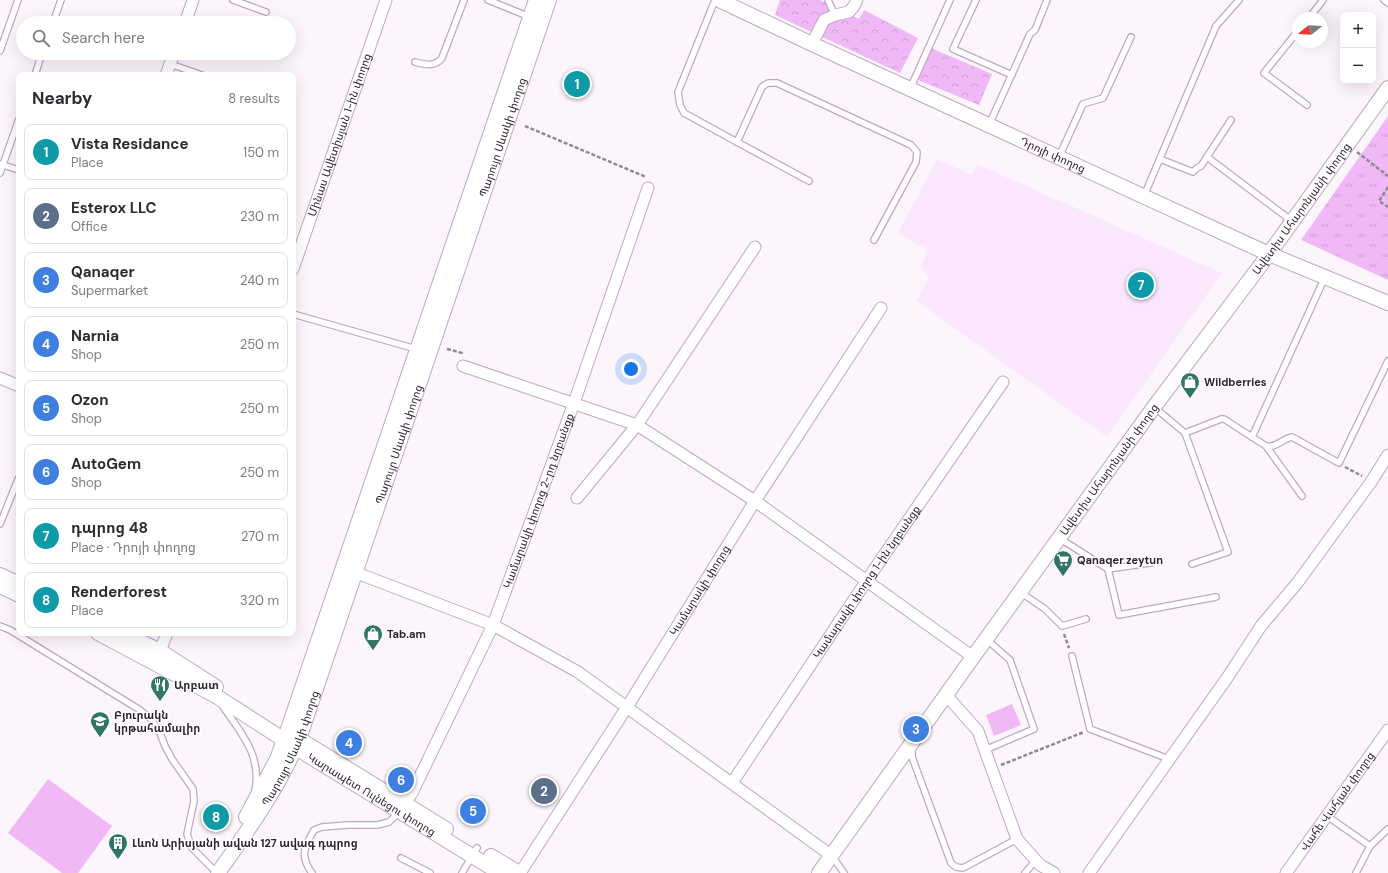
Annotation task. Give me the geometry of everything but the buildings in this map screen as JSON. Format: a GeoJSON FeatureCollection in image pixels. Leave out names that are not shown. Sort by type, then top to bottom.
{"type":"FeatureCollection","features":[{"type":"Feature","properties":{"kind":"street"},"geometry":{"type":"LineString","coordinates":[[188,16],[194,0]]}},
{"type":"Feature","properties":{"kind":"street","name":"Մինաս Ավետիսյան 1-ին փողոց"},"geometry":{"type":"LineString","coordinates":[[296,259],[386,0]]}},
{"type":"Feature","properties":{"kind":"street","name":"Պարույր Սևակի փողոց"},"geometry":{"type":"LineString","coordinates":[[213,871],[257,817],[281,779],[292,740],[423,352],[536,0]]}},
{"type":"Feature","properties":{"kind":"street","name":"Պարույր Սևակի փողոց"},"geometry":{"type":"LineString","coordinates":[[423,352],[549,0]]}},
{"type":"Feature","properties":{"kind":"street","name":"Դրոյի փողոց"},"geometry":{"type":"LineString","coordinates":[[719,0],[1269,254],[1388,303]]}},
{"type":"Feature","properties":{"kind":"street"},"geometry":{"type":"LineString","coordinates":[[812,44],[824,20],[835,15],[849,12],[857,0]]}},
{"type":"Feature","properties":{"kind":"street"},"geometry":{"type":"LineString","coordinates":[[167,72],[171,60]]}},
{"type":"Feature","properties":{"kind":"street","name":"Ավետիս Ահարոնյանի փողոց"},"geometry":{"type":"LineString","coordinates":[[819,873],[1059,538],[1154,407],[1293,222],[1388,88]]}},
{"type":"Feature","properties":{"kind":"street","name":"Կամարակի փողոց 2-րդ նրբանցք"},"geometry":{"type":"LineString","coordinates":[[402,807],[412,793],[493,626],[574,403],[648,188]]}},
{"type":"Feature","properties":{"kind":"street"},"geometry":{"type":"LineString","coordinates":[[577,498],[637,425],[755,248]]}},
{"type":"Feature","properties":{"kind":"street","name":"Կամարակի փողոց"},"geometry":{"type":"LineString","coordinates":[[519,873],[627,707],[755,501],[881,308]]}},
{"type":"Feature","properties":{"kind":"street"},"geometry":{"type":"LineString","coordinates":[[463,366],[637,425],[755,501],[973,657]]}},
{"type":"Feature","properties":{"kind":"street"},"geometry":{"type":"LineString","coordinates":[[0,378],[16,385]]}},
{"type":"Feature","properties":{"kind":"street","name":"Կամարակի փողոց 1-ին նրբանցք"},"geometry":{"type":"LineString","coordinates":[[732,783],[867,580],[1003,382]]}},
{"type":"Feature","properties":{"kind":"street"},"geometry":{"type":"LineString","coordinates":[[1089,873],[1150,789],[1261,626],[1298,582],[1371,482],[1388,455]]}},
{"type":"Feature","properties":{"kind":"street"},"geometry":{"type":"LineString","coordinates":[[350,570],[493,626],[578,672],[832,856]]}},
{"type":"Feature","properties":{"kind":"street"},"geometry":{"type":"LineString","coordinates":[[0,575],[16,583]]}},
{"type":"Feature","properties":{"kind":"street"},"geometry":{"type":"LineString","coordinates":[[0,586],[16,594]]}},
{"type":"Feature","properties":{"kind":"street","name":"Կարապետ Ուլնեցու փողոց"},"geometry":{"type":"LineString","coordinates":[[104,636],[216,696],[292,740],[475,852],[519,873]]}},
{"type":"Feature","properties":{"kind":"street","name":"Կարապետ Ուլնեցու փողոց"},"geometry":{"type":"LineString","coordinates":[[129,636],[160,651],[292,740]]}},
{"type":"Feature","properties":{"kind":"street"},"geometry":{"type":"LineString","coordinates":[[160,651],[167,636]]}},
{"type":"Feature","properties":{"kind":"street"},"geometry":{"type":"LineString","coordinates":[[946,695],[978,731],[1016,839],[1040,865],[1054,873]]}},
{"type":"Feature","properties":{"kind":"street","name":"Վահե Վահյան փողոց"},"geometry":{"type":"LineString","coordinates":[[1286,873],[1388,730]]}},
{"type":"Feature","properties":{"kind":"street","name":"Պարույր Սևակի փողոց"},"geometry":{"type":"LineString","coordinates":[[213,871],[251,809],[277,759],[292,740]]}},
{"type":"Feature","properties":{"kind":"street","name":"Կարապետ Ուլնեցու փողոց"},"geometry":{"type":"LineString","coordinates":[[475,852],[500,873]]}},
{"type":"Feature","properties":{"kind":"lane"},"geometry":{"type":"LineString","coordinates":[[0,51],[18,0]]}},
{"type":"Feature","properties":{"kind":"lane"},"geometry":{"type":"LineString","coordinates":[[55,16],[61,0]]}},
{"type":"Feature","properties":{"kind":"lane"},"geometry":{"type":"LineString","coordinates":[[233,0],[266,12]]}},
{"type":"Feature","properties":{"kind":"lane"},"geometry":{"type":"LineString","coordinates":[[416,62],[426,65],[433,65],[439,62],[442,58],[464,0]]}},
{"type":"Feature","properties":{"kind":"lane"},"geometry":{"type":"LineString","coordinates":[[488,0],[530,17]]}},
{"type":"Feature","properties":{"kind":"lane"},"geometry":{"type":"LineString","coordinates":[[715,0],[678,92],[680,105],[684,113],[809,181]]}},
{"type":"Feature","properties":{"kind":"lane"},"geometry":{"type":"LineString","coordinates":[[828,0],[835,15]]}},
{"type":"Feature","properties":{"kind":"lane"},"geometry":{"type":"LineString","coordinates":[[910,89],[950,0]]}},
{"type":"Feature","properties":{"kind":"lane"},"geometry":{"type":"LineString","coordinates":[[976,0],[953,49],[1012,75]]}},
{"type":"Feature","properties":{"kind":"lane"},"geometry":{"type":"LineString","coordinates":[[989,125],[1030,34],[1035,30],[1048,0]]}},
{"type":"Feature","properties":{"kind":"lane"},"geometry":{"type":"LineString","coordinates":[[1144,196],[1216,26],[1239,0]]}},
{"type":"Feature","properties":{"kind":"lane"},"geometry":{"type":"LineString","coordinates":[[1313,12],[1323,0]]}},
{"type":"Feature","properties":{"kind":"lane"},"geometry":{"type":"LineString","coordinates":[[1384,0],[1388,3]]}},
{"type":"Feature","properties":{"kind":"lane"},"geometry":{"type":"LineString","coordinates":[[1059,157],[1083,104],[1103,98],[1131,37]]}},
{"type":"Feature","properties":{"kind":"lane"},"geometry":{"type":"LineString","coordinates":[[1292,38],[1264,73],[1307,106]]}},
{"type":"Feature","properties":{"kind":"lane"},"geometry":{"type":"LineString","coordinates":[[35,72],[39,60]]}},
{"type":"Feature","properties":{"kind":"lane"},"geometry":{"type":"LineString","coordinates":[[176,60],[197,72]]}},
{"type":"Feature","properties":{"kind":"lane"},"geometry":{"type":"LineString","coordinates":[[737,142],[762,87],[768,83],[776,83],[911,145],[917,152],[916,162],[874,240]]}},
{"type":"Feature","properties":{"kind":"lane"},"geometry":{"type":"LineString","coordinates":[[1160,159],[1193,172],[1201,166],[1231,120]]}},
{"type":"Feature","properties":{"kind":"lane"},"geometry":{"type":"LineString","coordinates":[[0,173],[1,164],[16,126]]}},
{"type":"Feature","properties":{"kind":"lane"},"geometry":{"type":"LineString","coordinates":[[1207,157],[1293,222]]}},
{"type":"Feature","properties":{"kind":"lane"},"geometry":{"type":"LineString","coordinates":[[1,164],[16,169]]}},
{"type":"Feature","properties":{"kind":"lane"},"geometry":{"type":"LineString","coordinates":[[1252,437],[1325,277]]}},
{"type":"Feature","properties":{"kind":"lane"},"geometry":{"type":"LineString","coordinates":[[296,315],[423,352]]}},
{"type":"Feature","properties":{"kind":"lane"},"geometry":{"type":"LineString","coordinates":[[1266,446],[1276,446],[1292,437],[1339,463],[1388,361]]}},
{"type":"Feature","properties":{"kind":"lane"},"geometry":{"type":"LineString","coordinates":[[1154,407],[1185,433],[1228,552],[1192,564]]}},
{"type":"Feature","properties":{"kind":"lane"},"geometry":{"type":"LineString","coordinates":[[1185,433],[1224,419],[1266,446],[1302,496]]}},
{"type":"Feature","properties":{"kind":"lane"},"geometry":{"type":"LineString","coordinates":[[0,524],[16,484]]}},
{"type":"Feature","properties":{"kind":"lane"},"geometry":{"type":"LineString","coordinates":[[1059,538],[1108,569],[1150,563]]}},
{"type":"Feature","properties":{"kind":"lane"},"geometry":{"type":"LineString","coordinates":[[1108,569],[1119,615],[1216,596]]}},
{"type":"Feature","properties":{"kind":"lane"},"geometry":{"type":"LineString","coordinates":[[1020,592],[1045,609],[1062,626],[1086,619]]}},
{"type":"Feature","properties":{"kind":"lane"},"geometry":{"type":"LineString","coordinates":[[0,626],[16,634]]}},
{"type":"Feature","properties":{"kind":"lane"},"geometry":{"type":"LineString","coordinates":[[20,636],[140,710],[152,720],[172,759],[193,789],[194,800],[187,834],[192,848],[213,871]]}},
{"type":"Feature","properties":{"kind":"lane"},"geometry":{"type":"LineString","coordinates":[[984,750],[1034,729],[1010,660],[986,639]]}},
{"type":"Feature","properties":{"kind":"lane"},"geometry":{"type":"LineString","coordinates":[[1072,656],[1090,729],[1169,759]]}},
{"type":"Feature","properties":{"kind":"lane"},"geometry":{"type":"LineString","coordinates":[[216,696],[250,748],[256,768],[256,786],[251,809]]}},
{"type":"Feature","properties":{"kind":"lane"},"geometry":{"type":"LineString","coordinates":[[911,744],[912,757],[951,863],[956,867],[963,868],[1016,839]]}},
{"type":"Feature","properties":{"kind":"lane"},"geometry":{"type":"LineString","coordinates":[[312,873],[304,858],[304,852],[314,830],[322,827],[377,825],[389,822],[402,807]]}},
{"type":"Feature","properties":{"kind":"lane"},"geometry":{"type":"LineString","coordinates":[[1327,816],[1370,846]]}},
{"type":"Feature","properties":{"kind":"lane"},"geometry":{"type":"LineString","coordinates":[[1356,873],[1370,846],[1388,829]]}},
{"type":"Feature","properties":{"kind":"lane"},"geometry":{"type":"LineString","coordinates":[[462,873],[475,852]]}},
{"type":"Feature","properties":{"kind":"lane"},"geometry":{"type":"LineString","coordinates":[[832,856],[844,873]]}},
{"type":"Feature","properties":{"kind":"lane"},"geometry":{"type":"LineString","coordinates":[[401,858],[430,873]]}},
{"type":"Feature","properties":{"kind":"lane"},"geometry":{"type":"LineString","coordinates":[[1025,873],[1036,860]]}},
{"type":"Feature","properties":{"kind":"path"},"geometry":{"type":"LineString","coordinates":[[525,126],[651,179],[648,188]]}},
{"type":"Feature","properties":{"kind":"path"},"geometry":{"type":"LineString","coordinates":[[1356,152],[1388,176]]}},
{"type":"Feature","properties":{"kind":"path"},"geometry":{"type":"LineString","coordinates":[[1388,187],[1379,201],[1388,207]]}},
{"type":"Feature","properties":{"kind":"path"},"geometry":{"type":"LineString","coordinates":[[1339,463],[1371,482]]}},
{"type":"Feature","properties":{"kind":"path"},"geometry":{"type":"LineString","coordinates":[[1062,626],[1072,656]]}},
{"type":"Feature","properties":{"kind":"path"},"geometry":{"type":"LineString","coordinates":[[991,769],[1090,729]]}},
{"type":"Feature","properties":{"kind":"shaded area"},"geometry":{"type":"Polygon","coordinates":[[[937,159],[972,175],[977,164],[1222,273],[1107,437],[916,301],[929,277],[921,267],[927,250],[898,233],[937,159]]]}},
{"type":"Feature","properties":{"kind":"green space"},"geometry":{"type":"Polygon","coordinates":[[[780,0],[820,0],[859,19],[864,10],[918,38],[900,73],[775,15],[780,0]]]}},
{"type":"Feature","properties":{"kind":"green space"},"geometry":{"type":"Polygon","coordinates":[[[931,48],[992,74],[979,105],[918,80],[931,48]]]}},
{"type":"Feature","properties":{"kind":"green space"},"geometry":{"type":"Polygon","coordinates":[[[1388,116],[1388,280],[1301,240],[1388,116]]]}},
{"type":"Feature","properties":{"kind":"green space"},"geometry":{"type":"Polygon","coordinates":[[[1012,704],[1021,725],[994,736],[986,715],[1012,704]]]}},
{"type":"Feature","properties":{"kind":"green space"},"geometry":{"type":"Polygon","coordinates":[[[48,779],[112,826],[78,873],[62,873],[8,833],[48,779]]]}},
{"type":"Feature","properties":{"kind":"place","name":"Vista Residance"},"geometry":{"type":"Point","coordinates":[577,84]}},
{"type":"Feature","properties":{"kind":"place","name":"դպրոց 48"},"geometry":{"type":"Point","coordinates":[1141,285]}},
{"type":"Feature","properties":{"kind":"place","name":"Wildberries"},"geometry":{"type":"Point","coordinates":[1190,399]}},
{"type":"Feature","properties":{"kind":"place","name":"Qanaqer zeytun"},"geometry":{"type":"Point","coordinates":[1063,577]}},
{"type":"Feature","properties":{"kind":"place","name":"Tab.am"},"geometry":{"type":"Point","coordinates":[373,651]}},
{"type":"Feature","properties":{"kind":"place","name":"Արբատ"},"geometry":{"type":"Point","coordinates":[160,702]}},
{"type":"Feature","properties":{"kind":"place","name":"Qanaqer"},"geometry":{"type":"Point","coordinates":[916,729]}},
{"type":"Feature","properties":{"kind":"place","name":"Բյուրակն կրթահամալիր"},"geometry":{"type":"Point","coordinates":[100,738]}},
{"type":"Feature","properties":{"kind":"place","name":"Narnia"},"geometry":{"type":"Point","coordinates":[349,743]}},
{"type":"Feature","properties":{"kind":"place","name":"AutoGem"},"geometry":{"type":"Point","coordinates":[401,780]}},
{"type":"Feature","properties":{"kind":"place","name":"Esterox LLC"},"geometry":{"type":"Point","coordinates":[544,791]}},
{"type":"Feature","properties":{"kind":"place","name":"Ozon"},"geometry":{"type":"Point","coordinates":[473,811]}},
{"type":"Feature","properties":{"kind":"place","name":"Renderforest"},"geometry":{"type":"Point","coordinates":[216,817]}},
{"type":"Feature","properties":{"kind":"place","name":"Լևոն Արիսյանի ավան 127 ավագ դպրոց"},"geometry":{"type":"Point","coordinates":[118,860]}}]}
